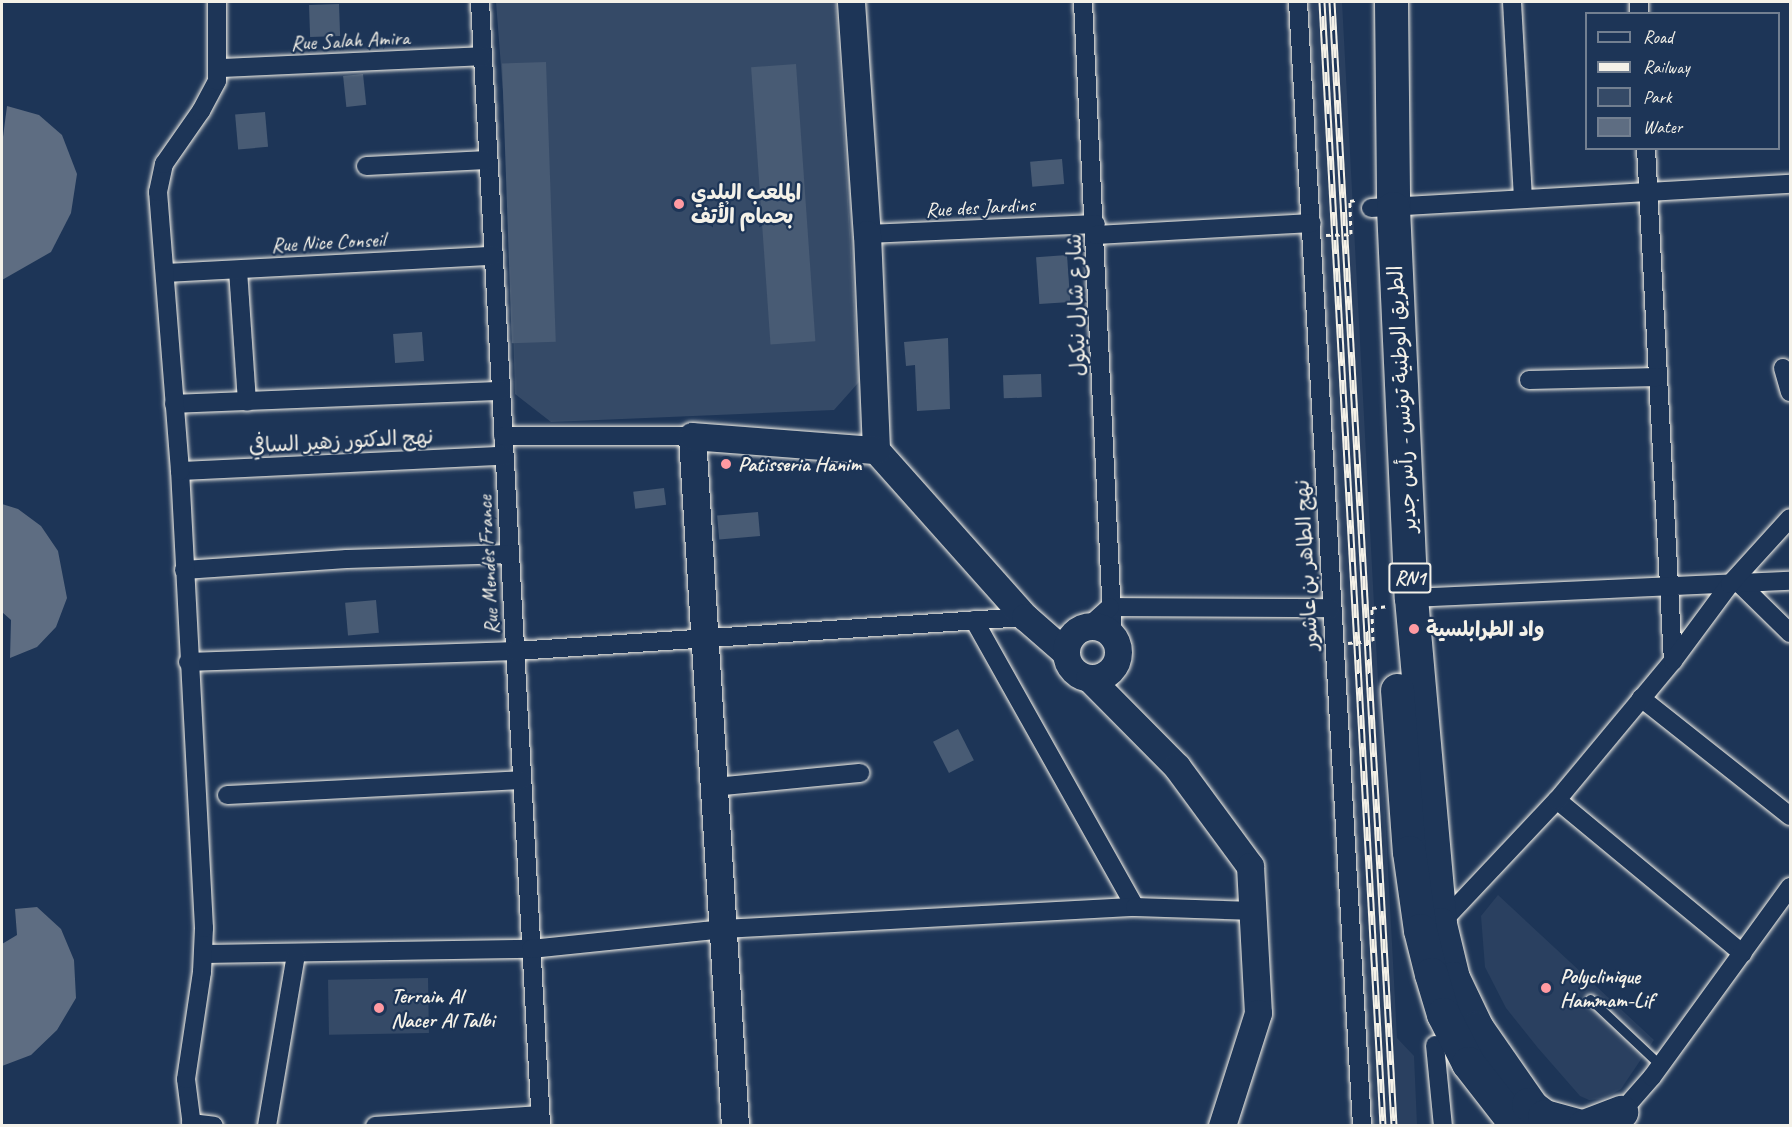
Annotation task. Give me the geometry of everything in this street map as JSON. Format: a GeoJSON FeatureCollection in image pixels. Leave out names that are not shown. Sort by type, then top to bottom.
{"type":"FeatureCollection","features":[{"type":"Feature","properties":{"kind":"highway","name":"الطريق الوطنية تونس - رأس جدير"},"geometry":{"type":"LineString","coordinates":[[1369,2],[1371,206],[1392,604],[1404,807],[1420,930],[1443,1014],[1468,1063],[1530,1118]]}},
{"type":"Feature","properties":{"kind":"highway","name":"الطريق الوطنية تونس - رأس جدير"},"geometry":{"type":"LineString","coordinates":[[1371,206],[1391,2]]}},
{"type":"Feature","properties":{"kind":"highway","name":"الطريق الوطنية تونس - رأس جدير"},"geometry":{"type":"LineString","coordinates":[[1392,604],[1440,924],[1453,978],[1477,1028],[1530,1118]]}},
{"type":"Feature","properties":{"kind":"highway"},"geometry":{"type":"LineString","coordinates":[[1530,1118],[1582,1125],[1619,1121]]}},
{"type":"Feature","properties":{"kind":"street"},"geometry":{"type":"LineString","coordinates":[[214,1125],[192,1124],[186,1097],[187,1064],[204,954],[180,471],[160,177],[164,164],[210,95],[220,68],[217,2]]}},
{"type":"Feature","properties":{"kind":"street","name":"Rue Mendès France"},"geometry":{"type":"LineString","coordinates":[[480,2],[541,1120]]}},
{"type":"Feature","properties":{"kind":"street","name":"شارع شارل نيكول"},"geometry":{"type":"LineString","coordinates":[[1083,2],[1096,229],[1110,607],[1092,641]]}},
{"type":"Feature","properties":{"kind":"street","name":"نهج الطاهر بن عاشور"},"geometry":{"type":"LineString","coordinates":[[1298,2],[1362,1125]]}},
{"type":"Feature","properties":{"kind":"street"},"geometry":{"type":"LineString","coordinates":[[1512,2],[1523,196]]}},
{"type":"Feature","properties":{"kind":"street"},"geometry":{"type":"LineString","coordinates":[[855,5],[876,450],[1025,617]]}},
{"type":"Feature","properties":{"kind":"street","name":"Rue Salah Amira"},"geometry":{"type":"LineString","coordinates":[[220,68],[483,56]]}},
{"type":"Feature","properties":{"kind":"street"},"geometry":{"type":"LineString","coordinates":[[1646,150],[1673,661]]}},
{"type":"Feature","properties":{"kind":"street"},"geometry":{"type":"LineString","coordinates":[[366,165],[488,160]]}},
{"type":"Feature","properties":{"kind":"street"},"geometry":{"type":"LineString","coordinates":[[1371,206],[1523,196],[1791,184]]}},
{"type":"Feature","properties":{"kind":"street","name":"Rue des Jardins"},"geometry":{"type":"LineString","coordinates":[[867,234],[1312,223]]}},
{"type":"Feature","properties":{"kind":"street","name":"Rue Nice Conseil"},"geometry":{"type":"LineString","coordinates":[[165,273],[494,256]]}},
{"type":"Feature","properties":{"kind":"street"},"geometry":{"type":"LineString","coordinates":[[237,270],[247,402]]}},
{"type":"Feature","properties":{"kind":"street"},"geometry":{"type":"LineString","coordinates":[[1783,368],[1791,392]]}},
{"type":"Feature","properties":{"kind":"street"},"geometry":{"type":"LineString","coordinates":[[1528,380],[1658,377]]}},
{"type":"Feature","properties":{"kind":"street"},"geometry":{"type":"LineString","coordinates":[[174,404],[501,391]]}},
{"type":"Feature","properties":{"kind":"street"},"geometry":{"type":"LineString","coordinates":[[503,436],[692,436],[876,450]]}},
{"type":"Feature","properties":{"kind":"street"},"geometry":{"type":"LineString","coordinates":[[692,436],[735,1125]]}},
{"type":"Feature","properties":{"kind":"street","name":"نهج الدكتور زهير السافي"},"geometry":{"type":"LineString","coordinates":[[180,471],[504,456]]}},
{"type":"Feature","properties":{"kind":"street"},"geometry":{"type":"LineString","coordinates":[[1440,924],[1557,800],[1791,518]]}},
{"type":"Feature","properties":{"kind":"street"},"geometry":{"type":"LineString","coordinates":[[184,570],[347,559],[510,554]]}},
{"type":"Feature","properties":{"kind":"street"},"geometry":{"type":"LineString","coordinates":[[1392,604],[1791,581]]}},
{"type":"Feature","properties":{"kind":"street"},"geometry":{"type":"LineString","coordinates":[[1735,584],[1791,633]]}},
{"type":"Feature","properties":{"kind":"street"},"geometry":{"type":"LineString","coordinates":[[1110,607],[1331,608]]}},
{"type":"Feature","properties":{"kind":"street"},"geometry":{"type":"LineString","coordinates":[[188,663],[515,651],[706,636],[1025,617],[1092,641],[1124,715]]}},
{"type":"Feature","properties":{"kind":"street"},"geometry":{"type":"LineString","coordinates":[[974,620],[1135,907]]}},
{"type":"Feature","properties":{"kind":"street"},"geometry":{"type":"LineString","coordinates":[[1092,641],[1070,667],[1089,678],[1177,767],[1234,841],[1250,866],[1255,911],[1258,1013],[1222,1125]]}},
{"type":"Feature","properties":{"kind":"street"},"geometry":{"type":"LineString","coordinates":[[1641,698],[1791,816]]}},
{"type":"Feature","properties":{"kind":"street"},"geometry":{"type":"LineString","coordinates":[[714,787],[860,773]]}},
{"type":"Feature","properties":{"kind":"street"},"geometry":{"type":"LineString","coordinates":[[227,795],[522,780]]}},
{"type":"Feature","properties":{"kind":"street"},"geometry":{"type":"LineString","coordinates":[[1557,800],[1743,954]]}},
{"type":"Feature","properties":{"kind":"street"},"geometry":{"type":"LineString","coordinates":[[1619,1121],[1791,887]]}},
{"type":"Feature","properties":{"kind":"street"},"geometry":{"type":"LineString","coordinates":[[204,954],[296,955],[531,950],[723,929],[1135,907],[1255,911]]}},
{"type":"Feature","properties":{"kind":"street"},"geometry":{"type":"LineString","coordinates":[[267,1125],[296,955]]}},
{"type":"Feature","properties":{"kind":"street"},"geometry":{"type":"LineString","coordinates":[[1435,1045],[1443,1125]]}},
{"type":"Feature","properties":{"kind":"street"},"geometry":{"type":"LineString","coordinates":[[375,1125],[541,1120]]}},
{"type":"Feature","properties":{"kind":"lane"},"geometry":{"type":"LineString","coordinates":[[1590,999],[1656,1071]]}},
{"type":"Feature","properties":{"kind":"path"},"geometry":{"type":"LineString","coordinates":[[1326,235],[1351,234],[1371,206]]}},
{"type":"Feature","properties":{"kind":"path"},"geometry":{"type":"LineString","coordinates":[[1348,643],[1373,642],[1392,604]]}},
{"type":"Feature","properties":{"kind":"shaded area"},"geometry":{"type":"Polygon","coordinates":[[[1309,2],[1342,2],[1397,1038],[1414,1056],[1417,1125],[1369,1125],[1309,2]]]}},
{"type":"Feature","properties":{"kind":"shaded area","name":"Polyclinique Hammam-Lif"},"geometry":{"type":"Polygon","coordinates":[[[1498,895],[1654,1040],[1621,1089],[1604,1099],[1589,1100],[1580,1096],[1506,1008],[1485,967],[1481,916],[1498,895]]]}},
{"type":"Feature","properties":{"kind":"green space","name":"الملعب البلدي بحمام الأتف"},"geometry":{"type":"Polygon","coordinates":[[[496,2],[836,2],[859,382],[834,410],[551,422],[515,394],[508,157],[496,2]]]}},
{"type":"Feature","properties":{"kind":"green space","name":"Terrain Al Nacer Al Talbi"},"geometry":{"type":"Polygon","coordinates":[[[428,978],[429,1033],[329,1035],[328,980],[428,978]]]}},
{"type":"Feature","properties":{"kind":"water"},"geometry":{"type":"Polygon","coordinates":[[[7,106],[39,115],[62,135],[77,174],[71,213],[51,252],[2,280],[2,145],[7,106]]]}},
{"type":"Feature","properties":{"kind":"water"},"geometry":{"type":"Polygon","coordinates":[[[2,504],[18,509],[41,526],[58,551],[67,598],[56,627],[37,647],[10,658],[11,620],[2,612],[2,504]]]}},
{"type":"Feature","properties":{"kind":"water"},"geometry":{"type":"Polygon","coordinates":[[[37,907],[61,929],[74,960],[76,998],[57,1030],[31,1055],[2,1066],[2,944],[17,935],[15,909],[37,907]]]}},
{"type":"Feature","properties":{"kind":"building"},"geometry":{"type":"Polygon","coordinates":[[[339,4],[340,36],[310,37],[309,5],[339,4]]]}},
{"type":"Feature","properties":{"kind":"building"},"geometry":{"type":"Polygon","coordinates":[[[546,62],[556,342],[512,343],[502,64],[546,62]]]}},
{"type":"Feature","properties":{"kind":"building"},"geometry":{"type":"Polygon","coordinates":[[[796,64],[815,341],[771,344],[751,67],[796,64]]]}},
{"type":"Feature","properties":{"kind":"building"},"geometry":{"type":"Polygon","coordinates":[[[363,74],[366,105],[346,107],[343,76],[363,74]]]}},
{"type":"Feature","properties":{"kind":"building"},"geometry":{"type":"Polygon","coordinates":[[[265,112],[268,147],[238,149],[235,115],[265,112]]]}},
{"type":"Feature","properties":{"kind":"building"},"geometry":{"type":"Polygon","coordinates":[[[1062,159],[1064,184],[1032,187],[1030,162],[1062,159]]]}},
{"type":"Feature","properties":{"kind":"building"},"geometry":{"type":"Polygon","coordinates":[[[1067,255],[1070,302],[1039,304],[1036,257],[1067,255]]]}},
{"type":"Feature","properties":{"kind":"building"},"geometry":{"type":"Polygon","coordinates":[[[422,332],[424,361],[395,363],[393,334],[422,332]]]}},
{"type":"Feature","properties":{"kind":"building"},"geometry":{"type":"Polygon","coordinates":[[[948,338],[950,409],[917,411],[915,365],[906,366],[904,342],[948,338]]]}},
{"type":"Feature","properties":{"kind":"building"},"geometry":{"type":"Polygon","coordinates":[[[1041,374],[1042,397],[1004,398],[1003,375],[1041,374]]]}},
{"type":"Feature","properties":{"kind":"building"},"geometry":{"type":"Polygon","coordinates":[[[664,488],[666,505],[635,509],[633,492],[664,488]]]}},
{"type":"Feature","properties":{"kind":"building"},"geometry":{"type":"Polygon","coordinates":[[[758,512],[760,536],[719,539],[717,516],[758,512]]]}},
{"type":"Feature","properties":{"kind":"building"},"geometry":{"type":"Polygon","coordinates":[[[376,600],[379,633],[348,636],[345,603],[376,600]]]}},
{"type":"Feature","properties":{"kind":"building"},"geometry":{"type":"Polygon","coordinates":[[[958,729],[974,760],[949,773],[933,742],[958,729]]]}},
{"type":"Feature","properties":{"kind":"railway"},"geometry":{"type":"LineString","coordinates":[[1322,2],[1383,1126]]}},
{"type":"Feature","properties":{"kind":"railway"},"geometry":{"type":"LineString","coordinates":[[1332,2],[1394,1126]]}},
{"type":"Feature","properties":{"kind":"place","name":"الملعب البلدي بحمام الأتف"},"geometry":{"type":"Point","coordinates":[679,204]}},
{"type":"Feature","properties":{"kind":"place","name":"Patisseria Hanim"},"geometry":{"type":"Point","coordinates":[726,464]}},
{"type":"Feature","properties":{"kind":"place","name":"واد الطرابلسية"},"geometry":{"type":"Point","coordinates":[1414,629]}},
{"type":"Feature","properties":{"kind":"place","name":"Polyclinique Hammam-Lif"},"geometry":{"type":"Point","coordinates":[1546,988]}},
{"type":"Feature","properties":{"kind":"place","name":"Terrain Al Nacer Al Talbi"},"geometry":{"type":"Point","coordinates":[379,1008]}}]}
